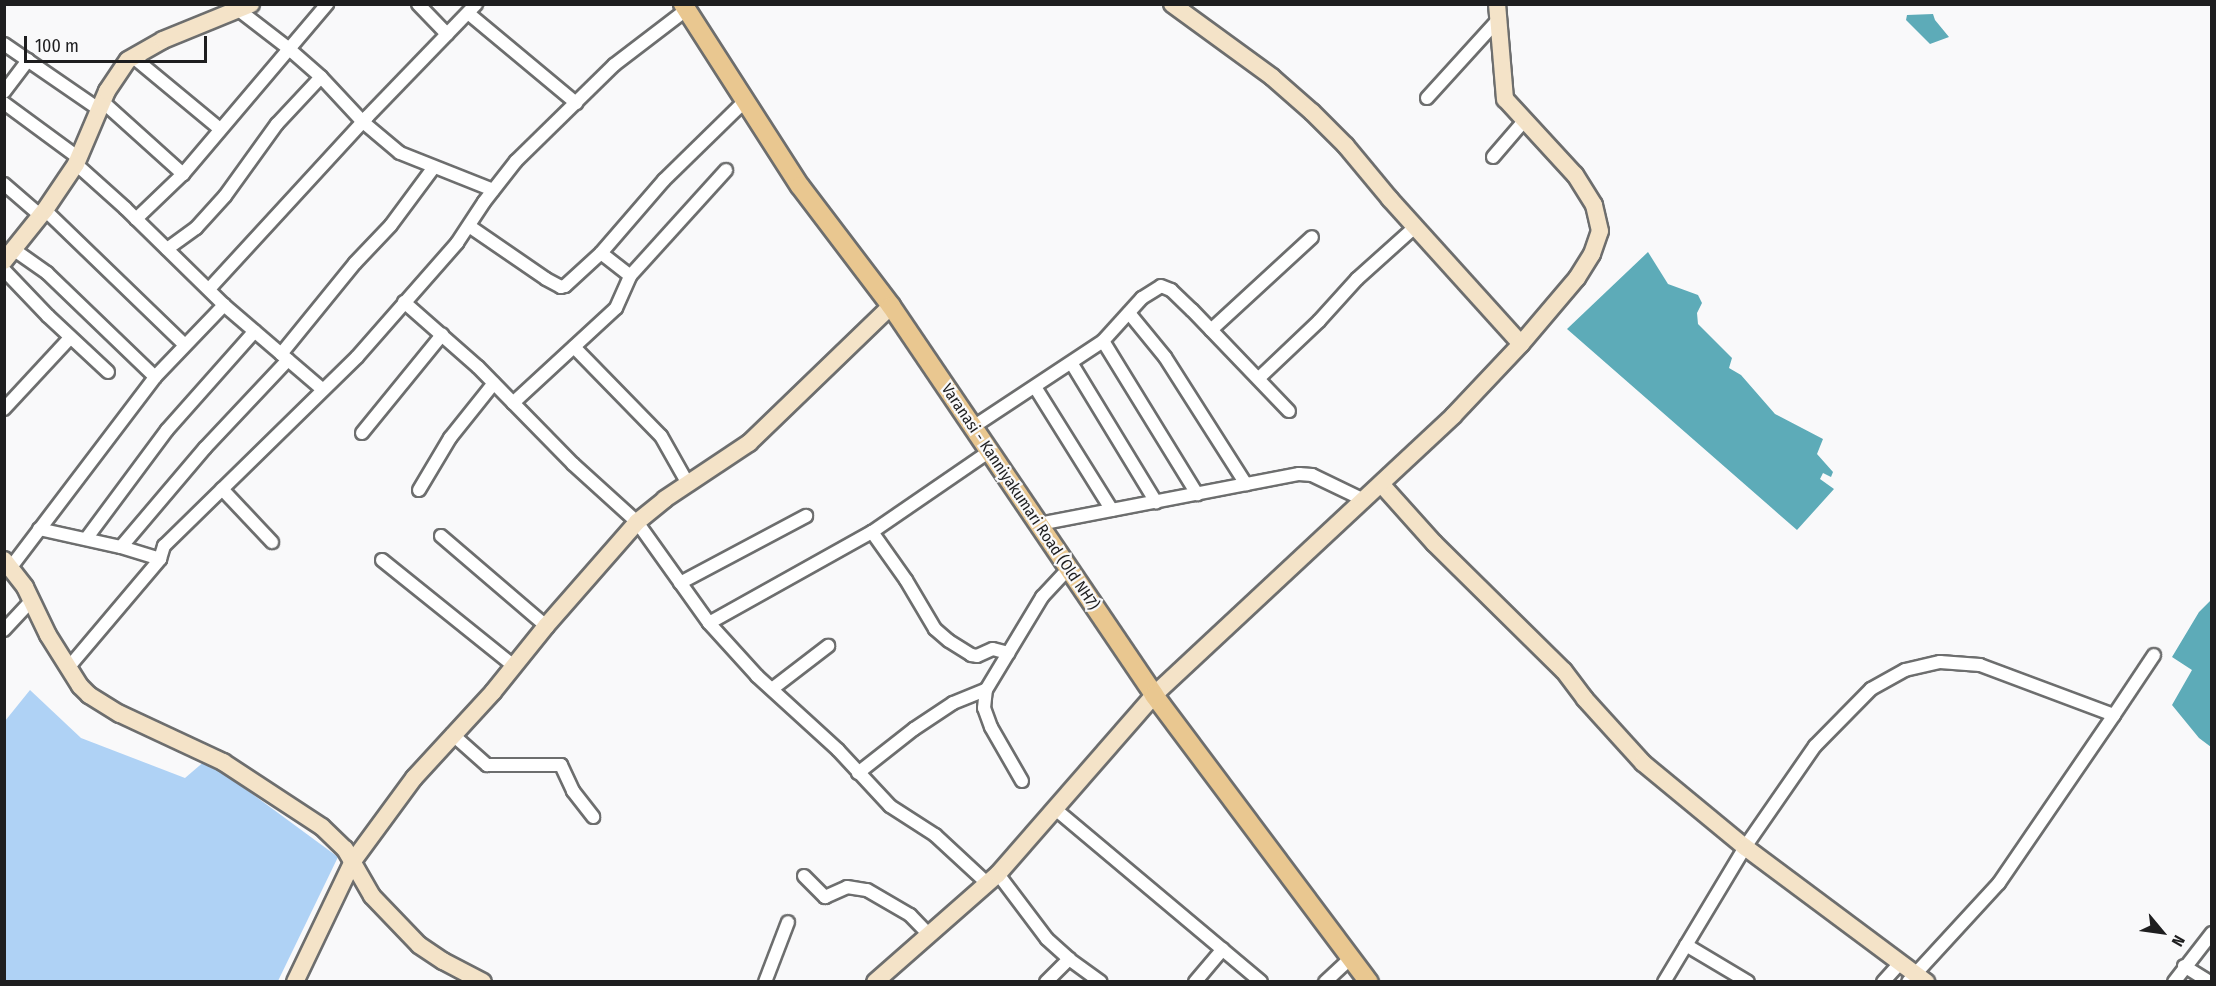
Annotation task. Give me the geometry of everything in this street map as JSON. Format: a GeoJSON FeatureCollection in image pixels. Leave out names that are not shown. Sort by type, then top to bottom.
{"type":"FeatureCollection","features":[{"type":"Feature","properties":{"kind":"main road","name":"Varanasi - Kanniyakumari Road (Old NH7)"},"geometry":{"type":"LineString","coordinates":[[684,7],[800,186],[891,306],[1154,695],[1369,981]]}},
{"type":"Feature","properties":{"kind":"street"},"geometry":{"type":"LineString","coordinates":[[136,219],[183,174],[327,4]]}},
{"type":"Feature","properties":{"kind":"street"},"geometry":{"type":"LineString","coordinates":[[418,4],[447,34]]}},
{"type":"Feature","properties":{"kind":"street"},"geometry":{"type":"LineString","coordinates":[[1172,4],[1272,77],[1312,112],[1346,146],[1415,227],[1521,344]]}},
{"type":"Feature","properties":{"kind":"street"},"geometry":{"type":"LineString","coordinates":[[68,668],[160,559],[164,546],[357,357],[457,243],[516,161],[614,65],[684,7]]}},
{"type":"Feature","properties":{"kind":"street"},"geometry":{"type":"LineString","coordinates":[[154,377],[46,273],[9,255],[43,213],[77,161],[117,75],[133,57],[164,40],[245,8],[321,77],[363,122],[400,153],[493,190]]}},
{"type":"Feature","properties":{"kind":"street"},"geometry":{"type":"LineString","coordinates":[[209,289],[363,122],[472,9],[576,103]]}},
{"type":"Feature","properties":{"kind":"street"},"geometry":{"type":"LineString","coordinates":[[1427,98],[1497,13]]}},
{"type":"Feature","properties":{"kind":"street"},"geometry":{"type":"LineString","coordinates":[[875,981],[993,879],[1154,695],[1382,485],[1521,344],[1577,278],[1594,249],[1600,231],[1594,205],[1575,176],[1505,99],[1497,13]]}},
{"type":"Feature","properties":{"kind":"street"},"geometry":{"type":"LineString","coordinates":[[4,44],[101,106],[183,174]]}},
{"type":"Feature","properties":{"kind":"street"},"geometry":{"type":"LineString","coordinates":[[133,57],[220,129]]}},
{"type":"Feature","properties":{"kind":"street"},"geometry":{"type":"LineString","coordinates":[[4,92],[28,60]]}},
{"type":"Feature","properties":{"kind":"street"},"geometry":{"type":"LineString","coordinates":[[167,249],[196,228],[277,124],[321,77]]}},
{"type":"Feature","properties":{"kind":"street"},"geometry":{"type":"LineString","coordinates":[[469,226],[561,287],[573,281],[601,253],[664,180],[745,101]]}},
{"type":"Feature","properties":{"kind":"street"},"geometry":{"type":"LineString","coordinates":[[4,103],[77,161],[224,305],[323,390]]}},
{"type":"Feature","properties":{"kind":"street"},"geometry":{"type":"LineString","coordinates":[[1493,157],[1524,121]]}},
{"type":"Feature","properties":{"kind":"street"},"geometry":{"type":"LineString","coordinates":[[122,547],[285,357],[355,262],[391,225],[434,168]]}},
{"type":"Feature","properties":{"kind":"street"},"geometry":{"type":"LineString","coordinates":[[513,403],[616,308],[630,276],[726,170]]}},
{"type":"Feature","properties":{"kind":"street"},"geometry":{"type":"LineString","coordinates":[[4,184],[43,213],[185,345]]}},
{"type":"Feature","properties":{"kind":"street"},"geometry":{"type":"LineString","coordinates":[[1259,378],[1319,321],[1357,279],[1415,227]]}},
{"type":"Feature","properties":{"kind":"street"},"geometry":{"type":"LineString","coordinates":[[1211,330],[1312,237]]}},
{"type":"Feature","properties":{"kind":"street"},"geometry":{"type":"LineString","coordinates":[[601,253],[630,276]]}},
{"type":"Feature","properties":{"kind":"street"},"geometry":{"type":"LineString","coordinates":[[4,270],[70,338],[108,372]]}},
{"type":"Feature","properties":{"kind":"street"},"geometry":{"type":"LineString","coordinates":[[973,427],[1072,364],[1103,341],[1142,298],[1161,286],[1171,290],[1289,411]]}},
{"type":"Feature","properties":{"kind":"street"},"geometry":{"type":"LineString","coordinates":[[404,302],[494,383],[573,464],[637,522],[709,623],[772,689],[838,750],[890,806],[935,835],[993,879],[1069,959],[1101,981]]}},
{"type":"Feature","properties":{"kind":"street"},"geometry":{"type":"LineString","coordinates":[[224,305],[154,377],[39,529],[8,563],[68,668],[89,695],[120,714],[223,762],[277,796],[338,840],[353,861],[372,896],[419,945],[443,962],[483,981]]}},
{"type":"Feature","properties":{"kind":"street"},"geometry":{"type":"LineString","coordinates":[[295,981],[353,861],[414,778],[493,692],[546,626],[637,522],[749,443],[891,306]]}},
{"type":"Feature","properties":{"kind":"street"},"geometry":{"type":"LineString","coordinates":[[1129,313],[1166,357],[1246,484]]}},
{"type":"Feature","properties":{"kind":"street"},"geometry":{"type":"LineString","coordinates":[[86,539],[166,430],[255,331]]}},
{"type":"Feature","properties":{"kind":"street"},"geometry":{"type":"LineString","coordinates":[[362,433],[442,335]]}},
{"type":"Feature","properties":{"kind":"street"},"geometry":{"type":"LineString","coordinates":[[4,409],[70,338]]}},
{"type":"Feature","properties":{"kind":"street"},"geometry":{"type":"LineString","coordinates":[[1103,341],[1197,494]]}},
{"type":"Feature","properties":{"kind":"street"},"geometry":{"type":"LineString","coordinates":[[574,347],[661,436],[688,484]]}},
{"type":"Feature","properties":{"kind":"street"},"geometry":{"type":"LineString","coordinates":[[1072,364],[1156,502]]}},
{"type":"Feature","properties":{"kind":"street"},"geometry":{"type":"LineString","coordinates":[[419,490],[450,438],[494,383]]}},
{"type":"Feature","properties":{"kind":"street"},"geometry":{"type":"LineString","coordinates":[[1035,387],[1112,510]]}},
{"type":"Feature","properties":{"kind":"street"},"geometry":{"type":"LineString","coordinates":[[709,623],[872,532],[990,451]]}},
{"type":"Feature","properties":{"kind":"street"},"geometry":{"type":"LineString","coordinates":[[1040,524],[1299,474],[1312,475],[1364,500]]}},
{"type":"Feature","properties":{"kind":"street"},"geometry":{"type":"LineString","coordinates":[[1382,485],[1434,543],[1564,670],[1585,699],[1643,764],[1745,847],[1900,963],[1916,978],[2000,883],[2154,655]]}},
{"type":"Feature","properties":{"kind":"street"},"geometry":{"type":"LineString","coordinates":[[222,489],[272,542]]}},
{"type":"Feature","properties":{"kind":"street"},"geometry":{"type":"LineString","coordinates":[[680,583],[806,516]]}},
{"type":"Feature","properties":{"kind":"street"},"geometry":{"type":"LineString","coordinates":[[39,529],[122,547],[160,559]]}},
{"type":"Feature","properties":{"kind":"street"},"geometry":{"type":"LineString","coordinates":[[872,532],[906,580],[935,629],[971,655],[977,656],[993,650],[1008,653]]}},
{"type":"Feature","properties":{"kind":"street"},"geometry":{"type":"LineString","coordinates":[[441,536],[546,626]]}},
{"type":"Feature","properties":{"kind":"street"},"geometry":{"type":"LineString","coordinates":[[382,560],[514,666]]}},
{"type":"Feature","properties":{"kind":"street"},"geometry":{"type":"LineString","coordinates":[[1022,781],[991,727],[984,708],[986,690],[1042,597],[1069,568]]}},
{"type":"Feature","properties":{"kind":"street"},"geometry":{"type":"LineString","coordinates":[[4,630],[31,601]]}},
{"type":"Feature","properties":{"kind":"street"},"geometry":{"type":"LineString","coordinates":[[772,689],[828,646]]}},
{"type":"Feature","properties":{"kind":"street"},"geometry":{"type":"LineString","coordinates":[[1664,981],[1745,847],[1815,746],[1870,689],[1905,670],[1940,662],[1980,665],[2114,715]]}},
{"type":"Feature","properties":{"kind":"street"},"geometry":{"type":"LineString","coordinates":[[858,773],[914,729],[953,703],[986,690]]}},
{"type":"Feature","properties":{"kind":"street"},"geometry":{"type":"LineString","coordinates":[[452,734],[487,765],[561,765],[573,791],[592,817]]}},
{"type":"Feature","properties":{"kind":"street"},"geometry":{"type":"LineString","coordinates":[[1054,808],[1261,981]]}},
{"type":"Feature","properties":{"kind":"street"},"geometry":{"type":"LineString","coordinates":[[804,876],[825,897],[847,886],[867,890],[910,915],[929,935]]}},
{"type":"Feature","properties":{"kind":"street"},"geometry":{"type":"LineString","coordinates":[[765,981],[788,922]]}},
{"type":"Feature","properties":{"kind":"street"},"geometry":{"type":"LineString","coordinates":[[2174,981],[2211,933]]}},
{"type":"Feature","properties":{"kind":"street"},"geometry":{"type":"LineString","coordinates":[[1686,945],[1748,981]]}},
{"type":"Feature","properties":{"kind":"street"},"geometry":{"type":"LineString","coordinates":[[1195,981],[1223,949]]}},
{"type":"Feature","properties":{"kind":"street"},"geometry":{"type":"LineString","coordinates":[[1325,981],[1351,958]]}},
{"type":"Feature","properties":{"kind":"street"},"geometry":{"type":"LineString","coordinates":[[1046,981],[1069,959]]}},
{"type":"Feature","properties":{"kind":"street"},"geometry":{"type":"LineString","coordinates":[[1883,981],[1900,963]]}},
{"type":"Feature","properties":{"kind":"street"},"geometry":{"type":"LineString","coordinates":[[2184,966],[2210,981]]}},
{"type":"Feature","properties":{"kind":"shaded area"},"geometry":{"type":"Polygon","coordinates":[[[1933,14],[1949,37],[1930,44],[1906,20],[1907,15],[1933,14]]]}},
{"type":"Feature","properties":{"kind":"shaded area"},"geometry":{"type":"Polygon","coordinates":[[[1648,252],[1668,284],[1698,295],[1702,303],[1697,313],[1698,324],[1732,358],[1729,368],[1741,375],[1775,414],[1823,439],[1817,454],[1833,472],[1831,477],[1823,473],[1820,479],[1834,489],[1797,530],[1567,329],[1648,252]]]}},
{"type":"Feature","properties":{"kind":"shaded area"},"geometry":{"type":"Polygon","coordinates":[[[2211,600],[2211,747],[2199,738],[2172,705],[2192,670],[2172,657],[2199,612],[2211,600]]]}},
{"type":"Feature","properties":{"kind":"shaded area"},"geometry":{"type":"Polygon","coordinates":[[[30,690],[81,738],[185,778],[206,760],[338,857],[278,981],[5,982],[5,721],[30,690]]]}}]}
